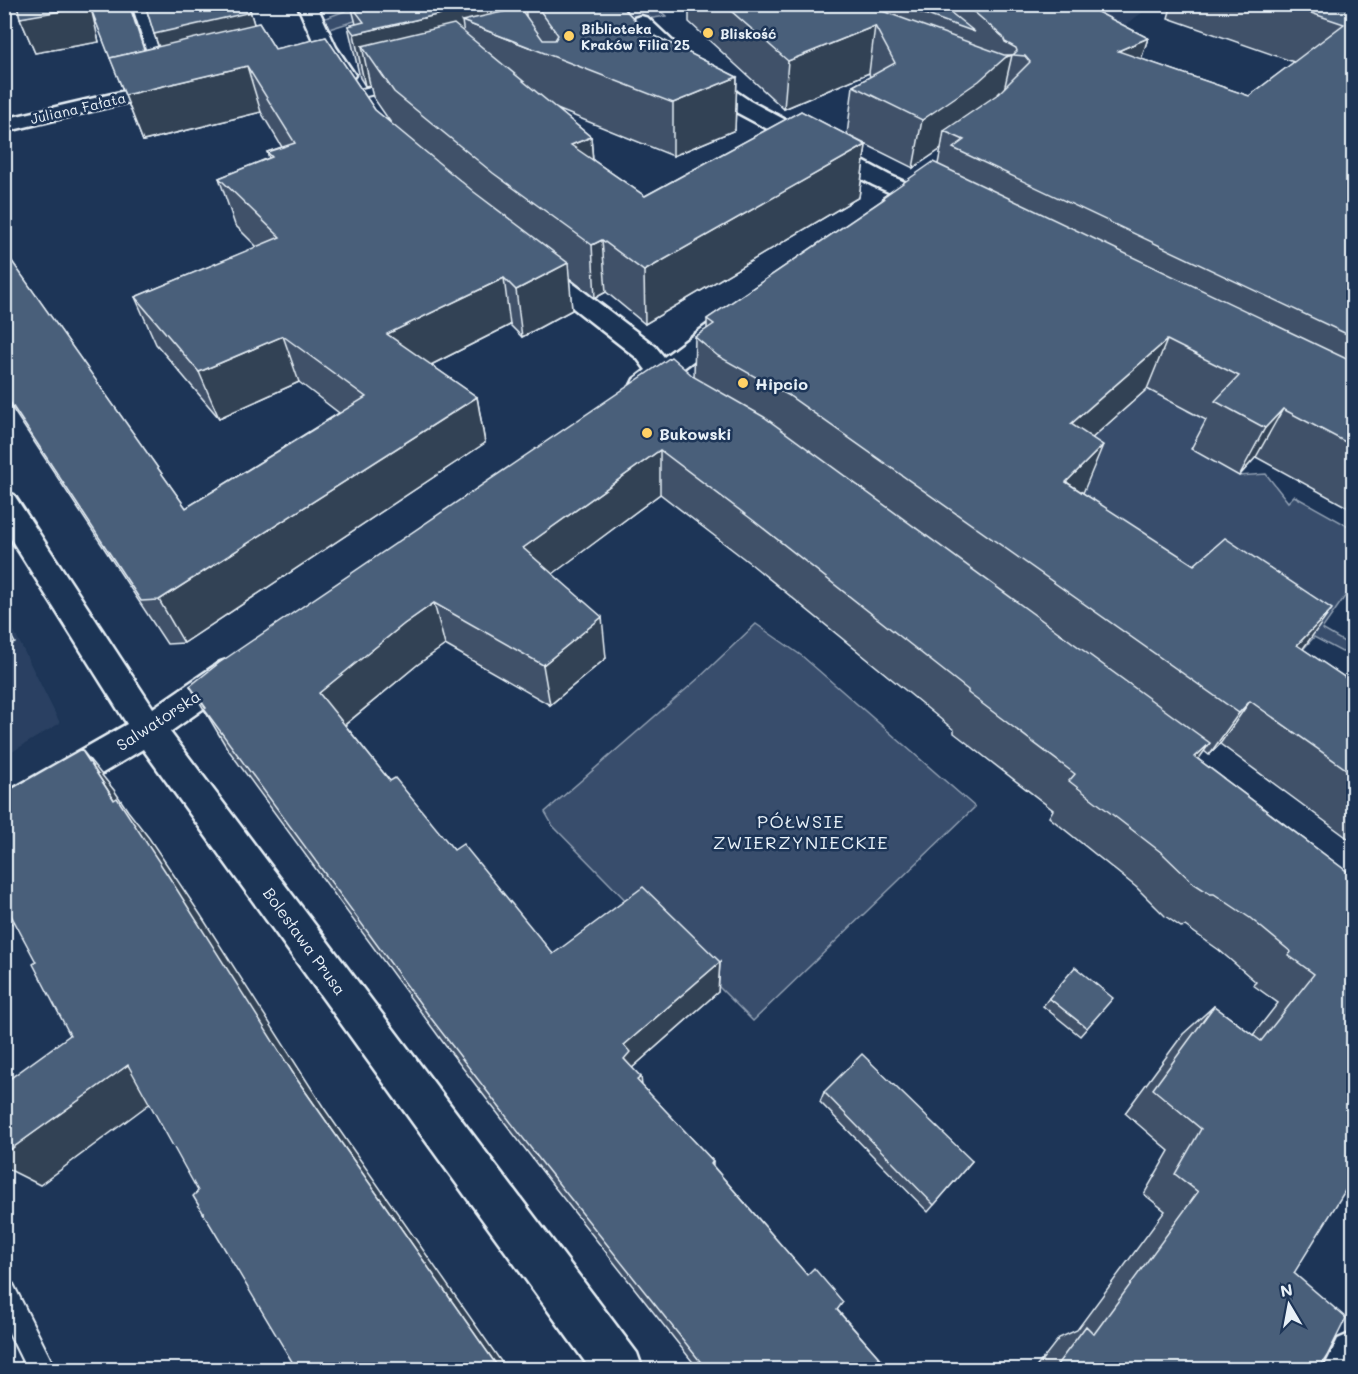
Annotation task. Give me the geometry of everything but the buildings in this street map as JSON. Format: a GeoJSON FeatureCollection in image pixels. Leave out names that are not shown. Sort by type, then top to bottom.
{"type":"FeatureCollection","features":[{"type":"Feature","properties":{"kind":"street"},"geometry":{"type":"LineString","coordinates":[[306,4],[325,43],[377,122]]}},
{"type":"Feature","properties":{"kind":"street"},"geometry":{"type":"LineString","coordinates":[[641,22],[694,72],[742,106],[901,189],[959,216]]}},
{"type":"Feature","properties":{"kind":"street","name":"Juliana Fałata"},"geometry":{"type":"LineString","coordinates":[[4,126],[187,82]]}},
{"type":"Feature","properties":{"kind":"street"},"geometry":{"type":"LineString","coordinates":[[878,210],[924,171]]}},
{"type":"Feature","properties":{"kind":"street"},"geometry":{"type":"LineString","coordinates":[[518,253],[646,352],[674,388],[705,413]]}},
{"type":"Feature","properties":{"kind":"street"},"geometry":{"type":"LineString","coordinates":[[626,398],[756,300]]}},
{"type":"Feature","properties":{"kind":"street","name":"Bolesława Prusa"},"geometry":{"type":"LineString","coordinates":[[4,502],[148,729],[620,1370]]}},
{"type":"Feature","properties":{"kind":"street","name":"Salwatorska"},"geometry":{"type":"LineString","coordinates":[[4,813],[148,729],[255,655]]}},
{"type":"Feature","properties":{"kind":"street"},"geometry":{"type":"LineString","coordinates":[[1346,1369],[1353,1355]]}},
{"type":"Feature","properties":{"kind":"lane"},"geometry":{"type":"LineString","coordinates":[[138,4],[165,88]]}},
{"type":"Feature","properties":{"kind":"lane"},"geometry":{"type":"LineString","coordinates":[[358,94],[410,82]]}},
{"type":"Feature","properties":{"kind":"lane"},"geometry":{"type":"LineString","coordinates":[[4,1293],[42,1370]]}},
{"type":"Feature","properties":{"kind":"shaded area"},"geometry":{"type":"Polygon","coordinates":[[[354,4],[361,19],[329,29],[323,19],[345,11],[343,5],[354,4]]]}},
{"type":"Feature","properties":{"kind":"shaded area"},"geometry":{"type":"Polygon","coordinates":[[[631,4],[656,7],[666,16],[610,25],[591,5],[631,4]]]}},
{"type":"Feature","properties":{"kind":"shaded area"},"geometry":{"type":"Polygon","coordinates":[[[1032,5],[1153,5],[1112,34],[1032,5]]]}},
{"type":"Feature","properties":{"kind":"shaded area"},"geometry":{"type":"Polygon","coordinates":[[[1152,383],[1188,411],[1202,418],[1208,413],[1239,476],[1266,474],[1288,502],[1294,496],[1353,529],[1353,585],[1322,629],[1353,647],[1351,650],[1342,652],[1314,637],[1299,654],[1058,476],[1019,384],[1152,383]]]}},
{"type":"Feature","properties":{"kind":"shaded area"},"geometry":{"type":"Polygon","coordinates":[[[4,611],[60,723],[5,756],[4,756],[4,611]]]}},
{"type":"Feature","properties":{"kind":"shaded area"},"geometry":{"type":"Polygon","coordinates":[[[756,624],[802,656],[975,807],[753,1021],[649,917],[645,920],[553,826],[545,812],[700,677],[756,624]]]}},
{"type":"Feature","properties":{"kind":"place","name":"Bliskość"},"geometry":{"type":"Point","coordinates":[708,33]}},
{"type":"Feature","properties":{"kind":"place","name":"Biblioteka Kraków Filia 25"},"geometry":{"type":"Point","coordinates":[569,36]}},
{"type":"Feature","properties":{"kind":"place","name":"Hipcio"},"geometry":{"type":"Point","coordinates":[743,383]}},
{"type":"Feature","properties":{"kind":"place","name":"Bukowski"},"geometry":{"type":"Point","coordinates":[647,433]}},
{"type":"Feature","properties":{"kind":"district","name":"PÓŁWSIE ZWIERZYNIECKIE"},"geometry":{"type":"Point","coordinates":[801,831]}}]}
